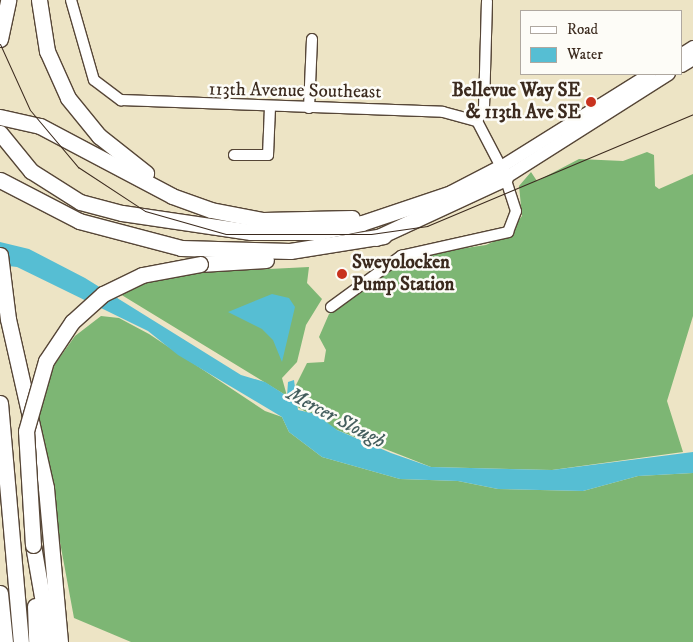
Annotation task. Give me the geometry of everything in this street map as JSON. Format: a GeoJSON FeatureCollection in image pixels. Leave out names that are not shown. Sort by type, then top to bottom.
{"type":"FeatureCollection","features":[{"type":"Feature","properties":{"kind":"highway"},"geometry":{"type":"LineString","coordinates":[[1,34],[8,0]]}},
{"type":"Feature","properties":{"kind":"highway"},"geometry":{"type":"LineString","coordinates":[[39,0],[47,51],[68,98],[99,136],[133,164],[197,199],[236,210],[334,219]]}},
{"type":"Feature","properties":{"kind":"highway"},"geometry":{"type":"LineString","coordinates":[[0,117],[50,132],[172,196],[211,210],[263,220],[334,219],[412,207]]}},
{"type":"Feature","properties":{"kind":"highway"},"geometry":{"type":"LineString","coordinates":[[0,133],[23,163],[56,190],[80,202],[122,214],[228,230],[292,233],[347,228],[412,207],[503,173]]}},
{"type":"Feature","properties":{"kind":"highway"},"geometry":{"type":"LineString","coordinates":[[0,150],[51,195],[104,221],[183,244],[259,252]]}},
{"type":"Feature","properties":{"kind":"highway"},"geometry":{"type":"LineString","coordinates":[[36,642],[33,545],[26,431],[35,391],[54,348],[84,310],[114,288],[161,269],[315,254],[384,236],[503,173]]}},
{"type":"Feature","properties":{"kind":"highway"},"geometry":{"type":"LineString","coordinates":[[0,180],[56,211],[124,236],[181,248],[259,252],[334,247],[384,236]]}},
{"type":"Feature","properties":{"kind":"highway"},"geometry":{"type":"LineString","coordinates":[[0,255],[8,319],[46,488],[60,642]]}},
{"type":"Feature","properties":{"kind":"highway"},"geometry":{"type":"LineString","coordinates":[[0,403],[21,642]]}},
{"type":"Feature","properties":{"kind":"highway"},"geometry":{"type":"LineString","coordinates":[[33,545],[50,642]]}},
{"type":"Feature","properties":{"kind":"highway"},"geometry":{"type":"LineString","coordinates":[[0,593],[5,642]]}},
{"type":"Feature","properties":{"kind":"main road"},"geometry":{"type":"LineString","coordinates":[[503,173],[552,135],[648,75]]}},
{"type":"Feature","properties":{"kind":"main road"},"geometry":{"type":"LineString","coordinates":[[503,173],[667,75]]}},
{"type":"Feature","properties":{"kind":"street","name":"113th Avenue Southeast"},"geometry":{"type":"LineString","coordinates":[[72,0],[89,70],[112,96],[143,104],[443,112],[477,121]]}},
{"type":"Feature","properties":{"kind":"street"},"geometry":{"type":"LineString","coordinates":[[331,307],[401,256],[508,232],[516,211],[503,173],[477,121],[484,108],[487,1]]}},
{"type":"Feature","properties":{"kind":"street"},"geometry":{"type":"LineString","coordinates":[[308,108],[312,39]]}},
{"type":"Feature","properties":{"kind":"street"},"geometry":{"type":"LineString","coordinates":[[234,155],[268,156],[270,108]]}},
{"type":"Feature","properties":{"kind":"green space"},"geometry":{"type":"Polygon","coordinates":[[[647,152],[654,155],[655,186],[659,189],[693,174],[693,316],[667,401],[683,452],[552,470],[431,467],[337,430],[294,405],[296,385],[307,363],[324,362],[326,350],[319,337],[329,314],[378,274],[418,255],[486,245],[506,236],[522,216],[519,186],[531,172],[537,181],[579,159],[623,161],[647,152]]]}},
{"type":"Feature","properties":{"kind":"green space"},"geometry":{"type":"Polygon","coordinates":[[[309,267],[307,283],[322,299],[306,325],[297,362],[282,378],[287,396],[120,294],[167,274],[309,267]]]}},
{"type":"Feature","properties":{"kind":"green space"},"geometry":{"type":"Polygon","coordinates":[[[101,316],[119,318],[149,334],[265,411],[282,417],[289,432],[322,457],[400,479],[458,481],[498,489],[583,491],[638,476],[693,473],[693,642],[131,642],[74,618],[36,412],[55,364],[75,336],[101,316]]]}},
{"type":"Feature","properties":{"kind":"water","name":"Mercer Slough"},"geometry":{"type":"Polygon","coordinates":[[[0,242],[29,249],[85,278],[241,375],[265,382],[287,396],[288,382],[294,380],[298,410],[316,414],[337,430],[391,453],[431,467],[552,470],[693,452],[693,473],[638,476],[583,491],[498,489],[458,481],[400,479],[322,457],[289,432],[282,417],[178,355],[148,331],[17,267],[0,265],[0,242]]]}},
{"type":"Feature","properties":{"kind":"water"},"geometry":{"type":"Polygon","coordinates":[[[272,294],[289,298],[295,307],[282,362],[273,340],[262,329],[228,312],[272,294]]]}},
{"type":"Feature","properties":{"kind":"tram line"},"geometry":{"type":"LineString","coordinates":[[0,44],[30,110],[78,167],[145,211],[226,234],[371,234],[427,226],[693,114]]}},
{"type":"Feature","properties":{"kind":"place","name":"Bellevue Way SE & 113th Ave SE"},"geometry":{"type":"Point","coordinates":[591,102]}},
{"type":"Feature","properties":{"kind":"place","name":"Sweyolocken Pump Station"},"geometry":{"type":"Point","coordinates":[342,274]}}]}
